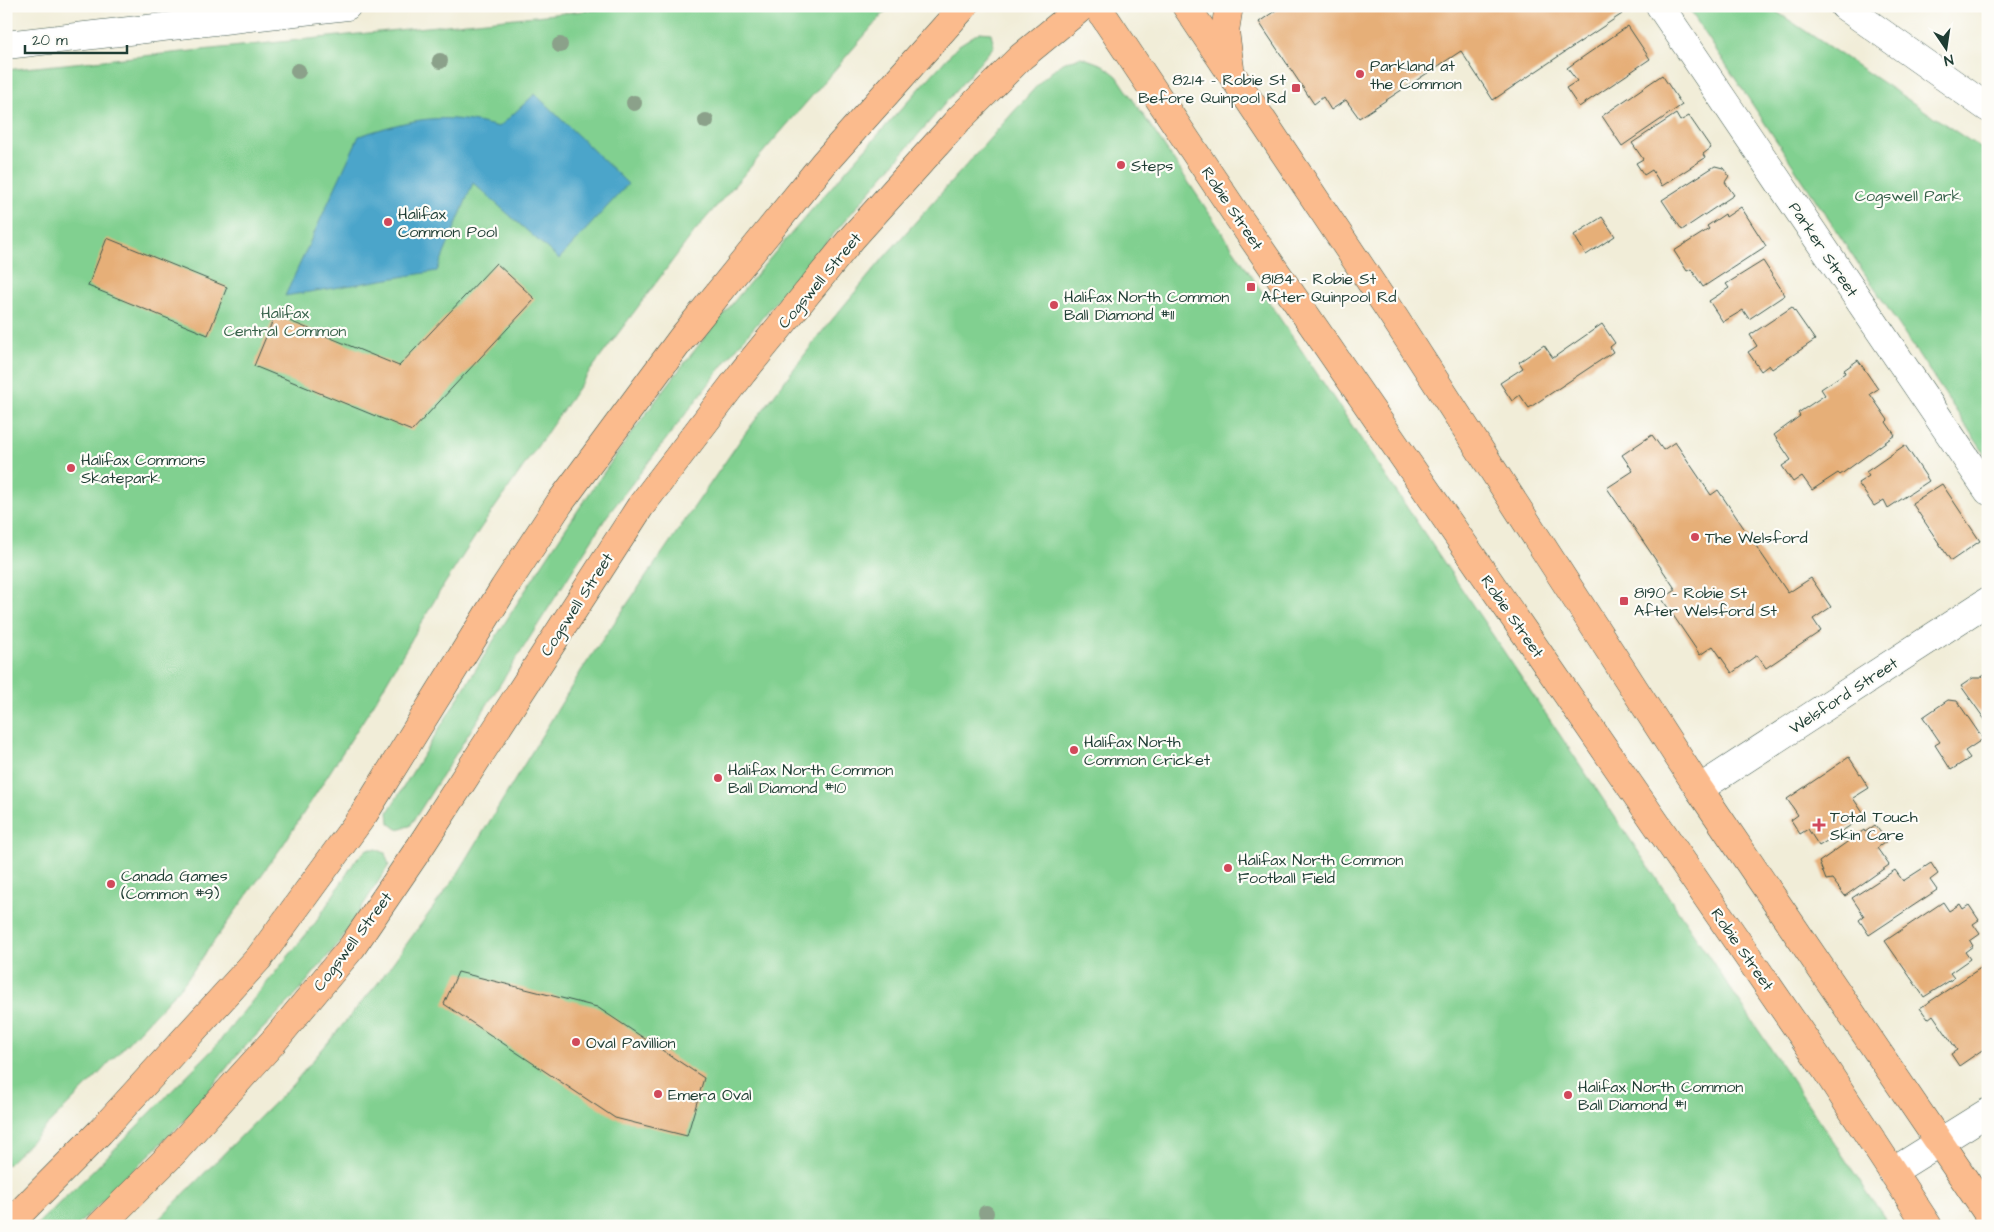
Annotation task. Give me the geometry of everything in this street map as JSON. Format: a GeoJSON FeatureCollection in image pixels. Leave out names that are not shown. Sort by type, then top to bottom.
{"type":"FeatureCollection","features":[{"type":"Feature","properties":{"kind":"main road"},"geometry":{"type":"LineString","coordinates":[[7,1226],[106,1125],[259,958],[364,814],[504,588],[559,504],[682,338],[824,163],[964,6]]}},
{"type":"Feature","properties":{"kind":"main road","name":"Cogswell Street"},"geometry":{"type":"LineString","coordinates":[[100,1226],[172,1154],[260,1056],[352,947],[420,847],[640,508],[743,372],[852,238],[960,118],[1020,57],[1083,6]]}},
{"type":"Feature","properties":{"kind":"main road","name":"Robie Street"},"geometry":{"type":"LineString","coordinates":[[1097,6],[1236,214],[1826,1070],[1928,1226]]}},
{"type":"Feature","properties":{"kind":"main road"},"geometry":{"type":"LineString","coordinates":[[1186,6],[1389,309],[1699,789],[1988,1214]]}},
{"type":"Feature","properties":{"kind":"main road"},"geometry":{"type":"LineString","coordinates":[[1229,6],[1225,31],[1231,72]]}},
{"type":"Feature","properties":{"kind":"street"},"geometry":{"type":"LineString","coordinates":[[6,45],[347,6]]}},
{"type":"Feature","properties":{"kind":"street","name":"Parker Street"},"geometry":{"type":"LineString","coordinates":[[1660,6],[1988,491]]}},
{"type":"Feature","properties":{"kind":"street"},"geometry":{"type":"LineString","coordinates":[[1844,6],[1988,108]]}},
{"type":"Feature","properties":{"kind":"street","name":"Welsford Street"},"geometry":{"type":"LineString","coordinates":[[1699,789],[1988,601]]}},
{"type":"Feature","properties":{"kind":"street"},"geometry":{"type":"LineString","coordinates":[[1892,1172],[1988,1112]]}},
{"type":"Feature","properties":{"kind":"green space","name":"Halifax Central Common"},"geometry":{"type":"Polygon","coordinates":[[[633,6],[890,6],[694,232],[587,375],[480,529],[440,591],[373,705],[283,845],[184,983],[93,1080],[6,1166],[6,70],[633,6]]]}},
{"type":"Feature","properties":{"kind":"green space","name":"Cogswell Park"},"geometry":{"type":"Polygon","coordinates":[[[1687,6],[1768,6],[1988,153],[1988,459],[1687,6]]]}},
{"type":"Feature","properties":{"kind":"green space"},"geometry":{"type":"Polygon","coordinates":[[[980,32],[991,33],[994,46],[738,346],[607,516],[410,826],[397,829],[389,823],[388,812],[526,589],[637,426],[710,331],[814,206],[959,45],[980,32]]]}},
{"type":"Feature","properties":{"kind":"green space"},"geometry":{"type":"Polygon","coordinates":[[[1081,57],[1103,65],[1117,76],[1890,1226],[152,1226],[293,1084],[378,983],[457,875],[581,671],[741,439],[821,333],[886,255],[1042,80],[1062,63],[1081,57]]]}},
{"type":"Feature","properties":{"kind":"green space"},"geometry":{"type":"Polygon","coordinates":[[[367,849],[376,849],[385,853],[389,865],[338,944],[292,999],[236,1056],[190,1115],[77,1226],[35,1226],[92,1172],[214,1048],[316,922],[355,861],[367,849]]]}},
{"type":"Feature","properties":{"kind":"water","name":"Halifax Common Pool"},"geometry":{"type":"Polygon","coordinates":[[[535,94],[628,184],[559,259],[473,183],[437,271],[285,296],[359,136],[396,125],[428,119],[479,122],[499,127],[535,94]]]}},
{"type":"Feature","properties":{"kind":"building","name":"Parkland at the Common"},"geometry":{"type":"Polygon","coordinates":[[[1282,6],[1617,6],[1622,14],[1493,100],[1461,51],[1359,118],[1346,100],[1331,110],[1323,97],[1314,104],[1259,22],[1282,6]]]}},
{"type":"Feature","properties":{"kind":"building"},"geometry":{"type":"Polygon","coordinates":[[[1628,26],[1650,59],[1579,107],[1566,88],[1577,81],[1567,68],[1628,26]]]}},
{"type":"Feature","properties":{"kind":"building"},"geometry":{"type":"Polygon","coordinates":[[[1662,75],[1682,105],[1622,146],[1602,116],[1662,75]]]}},
{"type":"Feature","properties":{"kind":"building"},"geometry":{"type":"Polygon","coordinates":[[[1676,114],[1680,121],[1689,116],[1711,148],[1703,154],[1705,158],[1662,186],[1652,170],[1644,175],[1636,163],[1643,159],[1632,143],[1676,114]]]}},
{"type":"Feature","properties":{"kind":"building"},"geometry":{"type":"Polygon","coordinates":[[[1715,166],[1723,168],[1729,176],[1725,182],[1734,195],[1682,230],[1662,200],[1715,166]]]}},
{"type":"Feature","properties":{"kind":"building"},"geometry":{"type":"Polygon","coordinates":[[[1741,207],[1766,246],[1703,287],[1691,269],[1687,271],[1674,251],[1709,229],[1707,226],[1725,214],[1726,217],[1741,207]]]}},
{"type":"Feature","properties":{"kind":"building"},"geometry":{"type":"Polygon","coordinates":[[[1602,217],[1615,236],[1586,255],[1574,235],[1602,217]]]}},
{"type":"Feature","properties":{"kind":"building"},"geometry":{"type":"Polygon","coordinates":[[[107,238],[227,287],[208,335],[88,286],[107,238]]]}},
{"type":"Feature","properties":{"kind":"building"},"geometry":{"type":"Polygon","coordinates":[[[1763,261],[1785,295],[1749,319],[1743,310],[1723,322],[1709,301],[1729,288],[1726,284],[1763,261]]]}},
{"type":"Feature","properties":{"kind":"building"},"geometry":{"type":"Polygon","coordinates":[[[496,263],[535,299],[412,431],[254,366],[275,315],[399,366],[496,263]]]}},
{"type":"Feature","properties":{"kind":"building"},"geometry":{"type":"Polygon","coordinates":[[[1792,307],[1815,340],[1772,369],[1769,365],[1761,371],[1748,352],[1757,346],[1750,335],[1792,307]]]}},
{"type":"Feature","properties":{"kind":"building"},"geometry":{"type":"Polygon","coordinates":[[[1602,324],[1615,343],[1610,347],[1613,352],[1529,408],[1520,395],[1512,401],[1500,383],[1523,368],[1519,362],[1544,345],[1553,358],[1602,324]]]}},
{"type":"Feature","properties":{"kind":"building"},"geometry":{"type":"Polygon","coordinates":[[[1858,360],[1878,389],[1870,394],[1888,420],[1886,422],[1895,435],[1840,475],[1838,473],[1812,490],[1802,476],[1793,482],[1782,466],[1791,460],[1774,435],[1800,416],[1798,413],[1825,395],[1821,389],[1845,373],[1844,370],[1858,360]]]}},
{"type":"Feature","properties":{"kind":"building","name":"The Welsford"},"geometry":{"type":"Polygon","coordinates":[[[1652,435],[1663,450],[1675,442],[1711,495],[1718,490],[1788,593],[1811,578],[1831,607],[1813,619],[1821,631],[1766,668],[1757,655],[1732,673],[1713,646],[1700,655],[1662,599],[1676,590],[1607,488],[1633,471],[1622,455],[1652,435]]]}},
{"type":"Feature","properties":{"kind":"building"},"geometry":{"type":"Polygon","coordinates":[[[1905,445],[1929,481],[1888,508],[1884,500],[1874,506],[1858,483],[1869,476],[1866,472],[1905,445]]]}},
{"type":"Feature","properties":{"kind":"building"},"geometry":{"type":"Polygon","coordinates":[[[1942,484],[1980,541],[1951,561],[1912,503],[1942,484]]]}},
{"type":"Feature","properties":{"kind":"building"},"geometry":{"type":"Polygon","coordinates":[[[1986,674],[1988,675],[1988,724],[1961,686],[1973,678],[1980,678],[1986,674]]]}},
{"type":"Feature","properties":{"kind":"building"},"geometry":{"type":"Polygon","coordinates":[[[1948,700],[1957,701],[1983,739],[1965,751],[1970,758],[1951,770],[1935,745],[1940,742],[1923,717],[1948,700]]]}},
{"type":"Feature","properties":{"kind":"building"},"geometry":{"type":"Polygon","coordinates":[[[1849,757],[1869,788],[1853,798],[1865,816],[1819,846],[1808,829],[1800,834],[1791,820],[1798,815],[1787,799],[1849,757]]]}},
{"type":"Feature","properties":{"kind":"building"},"geometry":{"type":"Polygon","coordinates":[[[1875,825],[1887,841],[1877,848],[1889,865],[1845,896],[1832,879],[1826,880],[1819,862],[1864,830],[1865,832],[1875,825]]]}},
{"type":"Feature","properties":{"kind":"building"},"geometry":{"type":"Polygon","coordinates":[[[1931,863],[1938,874],[1930,880],[1937,890],[1869,935],[1859,920],[1864,916],[1852,898],[1895,870],[1903,881],[1931,863]]]}},
{"type":"Feature","properties":{"kind":"building"},"geometry":{"type":"Polygon","coordinates":[[[1943,902],[1949,911],[1960,904],[1963,909],[1969,905],[1979,920],[1973,924],[1980,934],[1970,941],[1973,946],[1965,952],[1970,959],[1950,973],[1954,978],[1924,997],[1885,941],[1943,902]]]}},
{"type":"Feature","properties":{"kind":"building"},"geometry":{"type":"Polygon","coordinates":[[[1988,963],[1988,994],[1985,995],[1988,999],[1988,1046],[1959,1066],[1951,1054],[1957,1050],[1933,1015],[1928,1019],[1920,1008],[1988,963]]]}},
{"type":"Feature","properties":{"kind":"building","name":"Oval Pavillion"},"geometry":{"type":"Polygon","coordinates":[[[458,972],[597,1007],[704,1078],[687,1136],[615,1118],[444,1004],[458,972]]]}},
{"type":"Feature","properties":{"kind":"place","name":"Parkland at the Common"},"geometry":{"type":"Point","coordinates":[1360,74]}},
{"type":"Feature","properties":{"kind":"place","name":"8214 - Robie St Before Quinpool Rd"},"geometry":{"type":"Point","coordinates":[1296,88]}},
{"type":"Feature","properties":{"kind":"place","name":"Steps"},"geometry":{"type":"Point","coordinates":[1121,165]}},
{"type":"Feature","properties":{"kind":"place","name":"Halifax Common Pool"},"geometry":{"type":"Point","coordinates":[388,222]}},
{"type":"Feature","properties":{"kind":"place","name":"8184 - Robie St After Quinpool Rd"},"geometry":{"type":"Point","coordinates":[1251,287]}},
{"type":"Feature","properties":{"kind":"place","name":"Halifax North Common Ball Diamond #11"},"geometry":{"type":"Point","coordinates":[1054,305]}},
{"type":"Feature","properties":{"kind":"place","name":"Halifax Commons Skatepark"},"geometry":{"type":"Point","coordinates":[71,468]}},
{"type":"Feature","properties":{"kind":"place","name":"The Welsford"},"geometry":{"type":"Point","coordinates":[1695,537]}},
{"type":"Feature","properties":{"kind":"place","name":"8190 - Robie St After Welsford St"},"geometry":{"type":"Point","coordinates":[1624,601]}},
{"type":"Feature","properties":{"kind":"place","name":"Halifax North Common Cricket"},"geometry":{"type":"Point","coordinates":[1074,750]}},
{"type":"Feature","properties":{"kind":"place","name":"Halifax North Common Ball Diamond #10"},"geometry":{"type":"Point","coordinates":[718,778]}},
{"type":"Feature","properties":{"kind":"place","name":"Total Touch Skin Care"},"geometry":{"type":"Point","coordinates":[1819,825]}},
{"type":"Feature","properties":{"kind":"place","name":"Halifax North Common Football Field"},"geometry":{"type":"Point","coordinates":[1228,868]}},
{"type":"Feature","properties":{"kind":"place","name":"Canada Games (Common #9)"},"geometry":{"type":"Point","coordinates":[111,884]}},
{"type":"Feature","properties":{"kind":"place","name":"Oval Pavillion"},"geometry":{"type":"Point","coordinates":[576,1042]}},
{"type":"Feature","properties":{"kind":"place","name":"Emera Oval"},"geometry":{"type":"Point","coordinates":[658,1094]}},
{"type":"Feature","properties":{"kind":"place","name":"Halifax North Common Ball Diamond #1"},"geometry":{"type":"Point","coordinates":[1568,1095]}}]}
